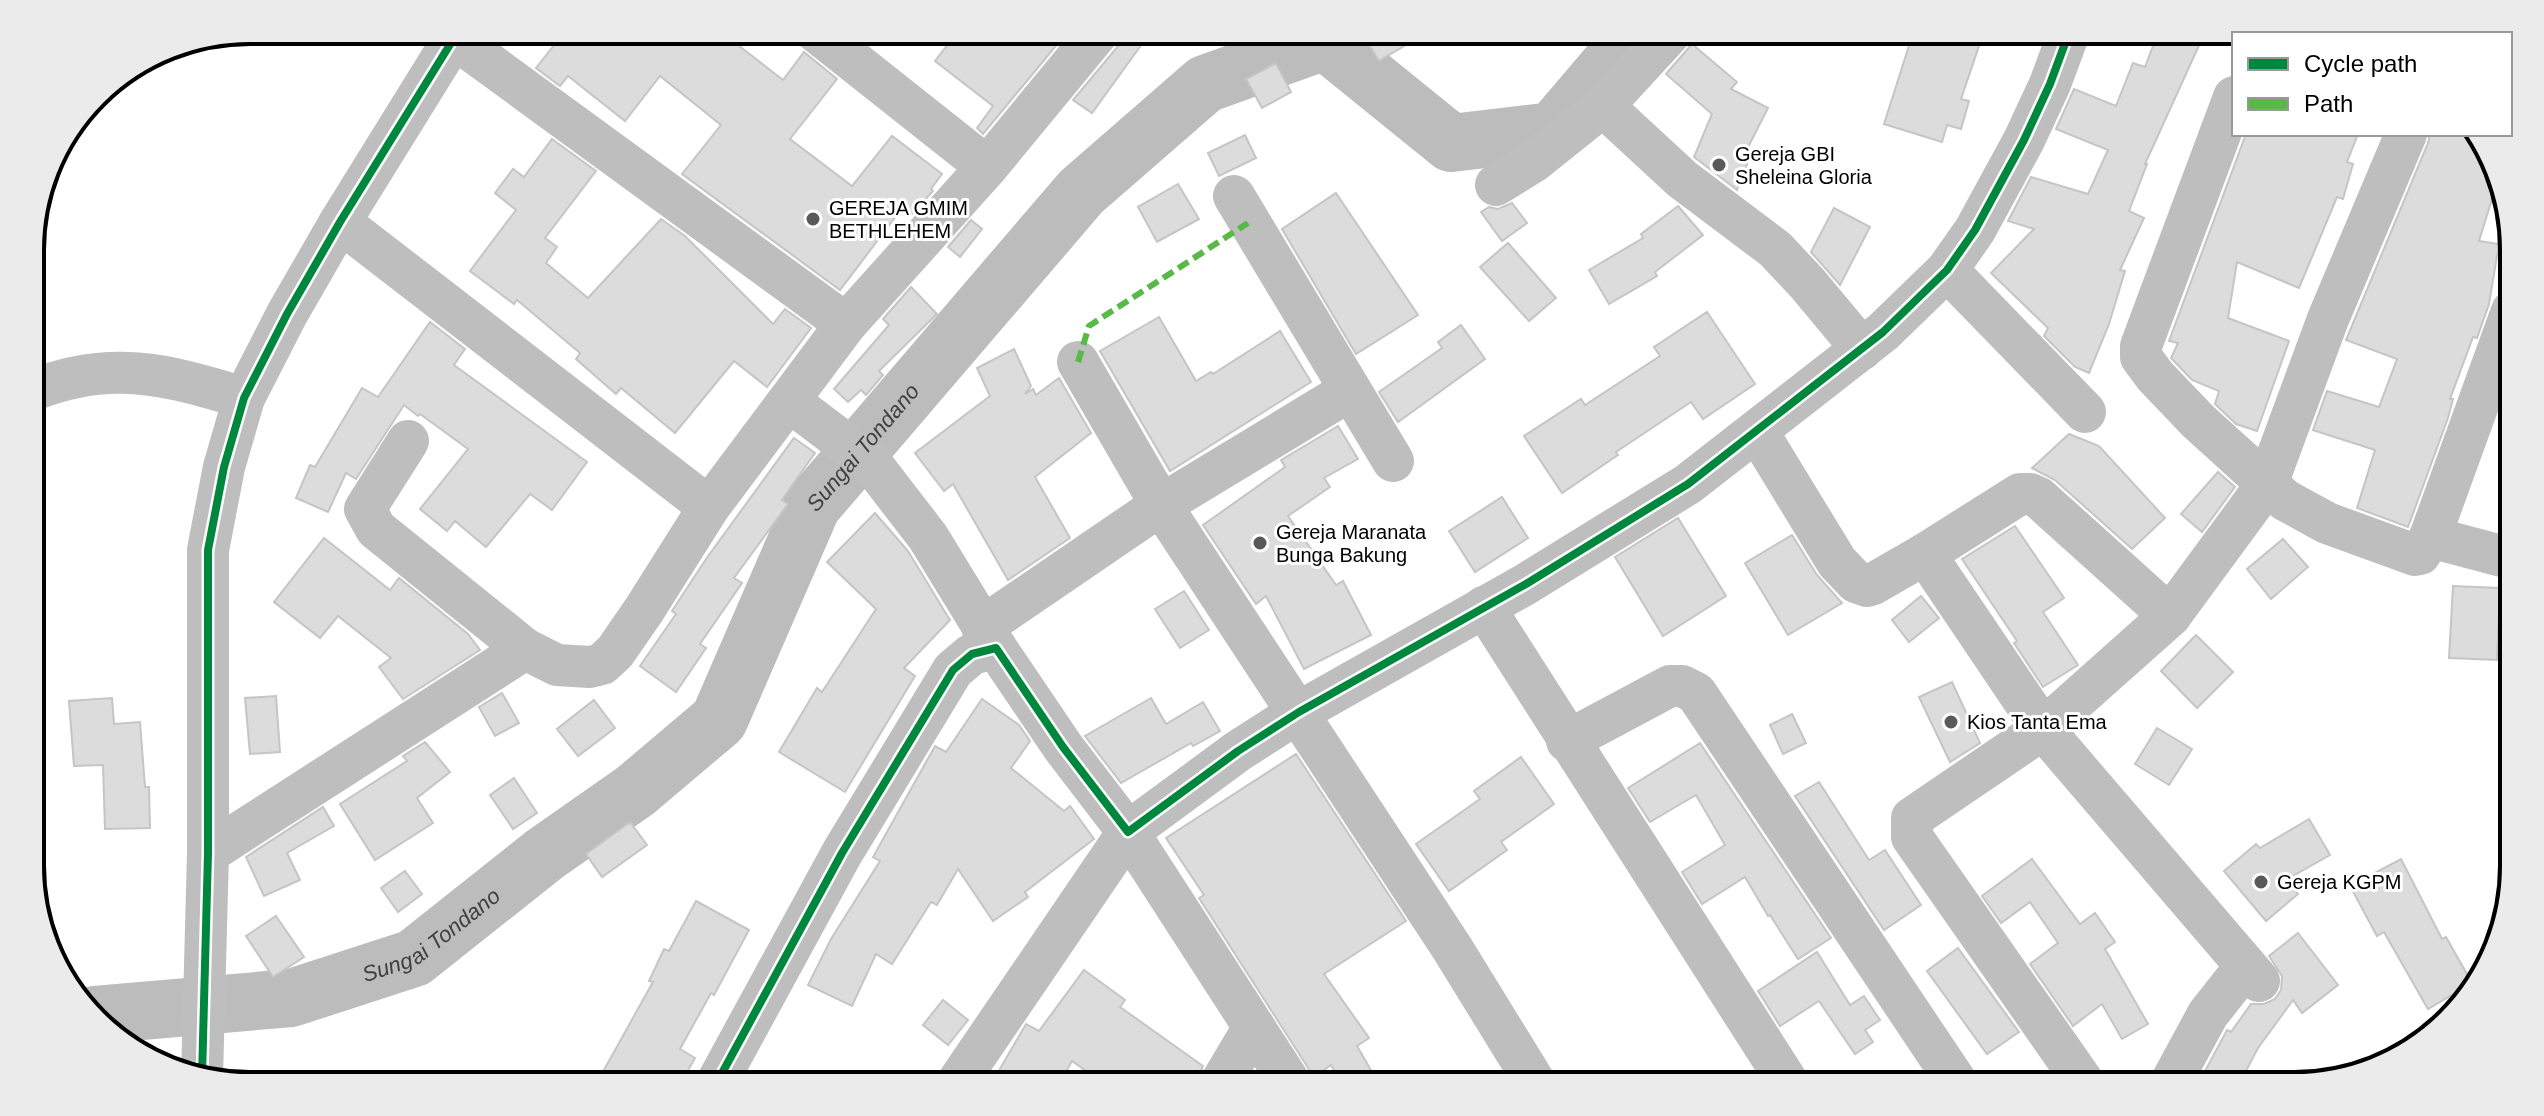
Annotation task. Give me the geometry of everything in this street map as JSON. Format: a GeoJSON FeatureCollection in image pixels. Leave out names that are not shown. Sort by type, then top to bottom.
{"type":"FeatureCollection","features":[{"type":"Feature","properties":{"kind":"street"},"geometry":{"type":"LineString","coordinates":[[202,1066],[208,853],[208,550],[224,467],[244,398],[287,314],[450,44]]}},
{"type":"Feature","properties":{"kind":"street"},"geometry":{"type":"LineString","coordinates":[[469,44],[846,324]]}},
{"type":"Feature","properties":{"kind":"street"},"geometry":{"type":"LineString","coordinates":[[832,44],[987,167]]}},
{"type":"Feature","properties":{"kind":"street"},"geometry":{"type":"LineString","coordinates":[[408,441],[365,509],[376,529],[525,649],[557,665],[590,667],[602,664],[615,652],[644,610],[709,507],[804,411],[846,324],[987,167],[1088,44]]}},
{"type":"Feature","properties":{"kind":"street"},"geometry":{"type":"LineString","coordinates":[[1496,185],[1533,162],[1603,106],[1660,44]]}},
{"type":"Feature","properties":{"kind":"street"},"geometry":{"type":"LineString","coordinates":[[965,1072],[1128,832],[1238,751],[1299,712],[1526,584],[1688,484],[1883,332],[1947,270],[1975,230],[2024,140],[2065,44]]}},
{"type":"Feature","properties":{"kind":"street"},"geometry":{"type":"LineString","coordinates":[[2232,102],[2184,228],[2141,357],[2198,421],[2267,484],[2307,514],[2415,555],[2420,554],[2430,537],[2500,344]]}},
{"type":"Feature","properties":{"kind":"street"},"geometry":{"type":"LineString","coordinates":[[1603,106],[1682,179],[1775,249],[1862,349]]}},
{"type":"Feature","properties":{"kind":"street"},"geometry":{"type":"LineString","coordinates":[[2076,1072],[1912,837],[1912,818],[2043,729],[2170,616],[2267,484],[2328,319],[2405,136]]}},
{"type":"Feature","properties":{"kind":"street"},"geometry":{"type":"LineString","coordinates":[[1234,196],[1393,461]]}},
{"type":"Feature","properties":{"kind":"street"},"geometry":{"type":"LineString","coordinates":[[340,222],[709,507]]}},
{"type":"Feature","properties":{"kind":"street"},"geometry":{"type":"LineString","coordinates":[[1947,270],[2085,412]]}},
{"type":"Feature","properties":{"kind":"street"},"geometry":{"type":"LineString","coordinates":[[1078,362],[1161,505],[1452,948],[1528,1072]]}},
{"type":"Feature","properties":{"kind":"street"},"geometry":{"type":"LineString","coordinates":[[44,386],[60,379],[123,371],[191,381],[244,398]]}},
{"type":"Feature","properties":{"kind":"street"},"geometry":{"type":"LineString","coordinates":[[723,1072],[842,853],[953,670],[989,637],[1161,505],[1349,391]]}},
{"type":"Feature","properties":{"kind":"street"},"geometry":{"type":"LineString","coordinates":[[804,411],[871,463],[928,537],[989,637],[1063,747],[1128,832],[1283,1072]]}},
{"type":"Feature","properties":{"kind":"street"},"geometry":{"type":"LineString","coordinates":[[1757,431],[1829,550],[1856,582],[1867,586],[1873,584],[2024,493],[2039,498],[2170,616]]}},
{"type":"Feature","properties":{"kind":"street"},"geometry":{"type":"LineString","coordinates":[[2430,537],[2500,556]]}},
{"type":"Feature","properties":{"kind":"street"},"geometry":{"type":"LineString","coordinates":[[1925,554],[2043,729],[2253,974],[2208,1014],[2177,1072]]}},
{"type":"Feature","properties":{"kind":"street"},"geometry":{"type":"LineString","coordinates":[[1484,607],[1781,1072]]}},
{"type":"Feature","properties":{"kind":"street"},"geometry":{"type":"LineString","coordinates":[[208,853],[525,649]]}},
{"type":"Feature","properties":{"kind":"street"},"geometry":{"type":"LineString","coordinates":[[1567,741],[1670,686],[1682,686],[1696,693],[1950,1072]]}},
{"type":"Feature","properties":{"kind":"street"},"geometry":{"type":"LineString","coordinates":[[1227,1072],[1254,1027]]}},
{"type":"Feature","properties":{"kind":"building"},"geometry":{"type":"Polygon","coordinates":[[[555,44],[739,44],[783,80],[804,52],[837,79],[790,139],[852,186],[892,136],[942,174],[931,189],[933,191],[910,216],[900,211],[840,290],[682,174],[721,125],[660,76],[625,121],[568,76],[560,86],[536,68],[555,44]]]}},
{"type":"Feature","properties":{"kind":"building"},"geometry":{"type":"Polygon","coordinates":[[[948,44],[1057,44],[983,134],[977,128],[993,106],[935,61],[948,44]]]}},
{"type":"Feature","properties":{"kind":"building"},"geometry":{"type":"Polygon","coordinates":[[[1142,44],[1092,113],[1073,100],[1119,45],[1142,44]]]}},
{"type":"Feature","properties":{"kind":"building"},"geometry":{"type":"Polygon","coordinates":[[[1369,44],[1408,44],[1379,61],[1369,44]]]}},
{"type":"Feature","properties":{"kind":"building"},"geometry":{"type":"Polygon","coordinates":[[[1692,44],[1737,82],[1731,89],[1768,108],[1743,157],[1749,159],[1737,190],[1694,157],[1712,114],[1666,74],[1692,44]]]}},
{"type":"Feature","properties":{"kind":"building"},"geometry":{"type":"Polygon","coordinates":[[[1910,44],[1980,44],[1961,99],[1969,101],[1961,129],[1947,125],[1942,142],[1884,124],[1910,44]]]}},
{"type":"Feature","properties":{"kind":"building"},"geometry":{"type":"Polygon","coordinates":[[[2154,44],[2200,44],[2145,164],[2129,211],[2144,218],[2120,270],[2125,271],[2109,324],[2089,373],[2075,367],[2044,336],[2048,328],[1991,273],[2034,229],[2008,221],[2031,177],[2088,194],[2108,150],[2056,129],[2074,89],[2116,106],[2133,63],[2145,67],[2154,44]]]}},
{"type":"Feature","properties":{"kind":"building"},"geometry":{"type":"Polygon","coordinates":[[[1276,63],[1291,92],[1262,108],[1246,79],[1276,63]]]}},
{"type":"Feature","properties":{"kind":"building"},"geometry":{"type":"Polygon","coordinates":[[[1245,135],[1256,158],[1219,176],[1208,153],[1245,135]]]}},
{"type":"Feature","properties":{"kind":"building"},"geometry":{"type":"Polygon","coordinates":[[[2245,136],[2357,136],[2347,162],[2353,164],[2343,199],[2337,197],[2299,288],[2237,262],[2228,318],[2289,341],[2257,431],[2236,424],[2215,404],[2219,391],[2192,380],[2171,358],[2178,343],[2169,341],[2245,136]]]}},
{"type":"Feature","properties":{"kind":"building"},"geometry":{"type":"Polygon","coordinates":[[[2430,136],[2465,136],[2493,196],[2479,241],[2499,244],[2489,304],[2450,399],[2453,399],[2448,418],[2408,527],[2357,508],[2375,450],[2313,430],[2327,391],[2379,407],[2397,359],[2346,340],[2430,136]]]}},
{"type":"Feature","properties":{"kind":"building"},"geometry":{"type":"Polygon","coordinates":[[[552,139],[596,171],[545,238],[557,247],[546,263],[588,298],[661,219],[685,236],[773,324],[785,309],[811,328],[767,387],[734,361],[675,433],[621,388],[616,394],[576,359],[580,353],[517,300],[514,304],[470,271],[516,210],[495,193],[513,169],[524,177],[552,139]]]}},
{"type":"Feature","properties":{"kind":"building"},"geometry":{"type":"Polygon","coordinates":[[[1178,184],[1199,219],[1157,242],[1138,207],[1178,184]]]}},
{"type":"Feature","properties":{"kind":"building"},"geometry":{"type":"Polygon","coordinates":[[[1336,193],[1418,315],[1356,354],[1282,229],[1336,193]]]}},
{"type":"Feature","properties":{"kind":"building"},"geometry":{"type":"Polygon","coordinates":[[[1512,203],[1527,223],[1502,241],[1481,212],[1489,207],[1498,209],[1512,203]]]}},
{"type":"Feature","properties":{"kind":"building"},"geometry":{"type":"Polygon","coordinates":[[[1678,206],[1703,235],[1655,272],[1657,276],[1609,304],[1589,270],[1643,238],[1641,234],[1678,206]]]}},
{"type":"Feature","properties":{"kind":"building"},"geometry":{"type":"Polygon","coordinates":[[[1834,208],[1870,227],[1840,285],[1811,252],[1834,208]]]}},
{"type":"Feature","properties":{"kind":"building"},"geometry":{"type":"Polygon","coordinates":[[[971,220],[982,229],[960,257],[948,247],[971,220]]]}},
{"type":"Feature","properties":{"kind":"building"},"geometry":{"type":"Polygon","coordinates":[[[1508,243],[1556,298],[1529,321],[1480,267],[1508,243]]]}},
{"type":"Feature","properties":{"kind":"building"},"geometry":{"type":"Polygon","coordinates":[[[911,287],[937,314],[879,371],[883,375],[866,395],[861,390],[848,402],[834,389],[889,325],[883,319],[911,287]]]}},
{"type":"Feature","properties":{"kind":"building"},"geometry":{"type":"Polygon","coordinates":[[[1707,312],[1755,384],[1703,419],[1691,402],[1562,493],[1524,436],[1581,399],[1585,405],[1660,356],[1654,347],[1707,312]]]}},
{"type":"Feature","properties":{"kind":"building"},"geometry":{"type":"Polygon","coordinates":[[[1159,317],[1196,381],[1211,372],[1213,374],[1280,331],[1311,382],[1170,471],[1100,351],[1159,317]]]}},
{"type":"Feature","properties":{"kind":"building"},"geometry":{"type":"Polygon","coordinates":[[[430,322],[465,349],[454,365],[587,462],[552,510],[530,494],[486,547],[455,521],[447,531],[420,509],[468,449],[404,405],[356,479],[346,473],[328,512],[296,498],[310,465],[315,467],[362,388],[378,397],[430,322]]]}},
{"type":"Feature","properties":{"kind":"building"},"geometry":{"type":"Polygon","coordinates":[[[1461,325],[1485,359],[1398,422],[1379,392],[1442,348],[1438,342],[1461,325]]]}},
{"type":"Feature","properties":{"kind":"building"},"geometry":{"type":"Polygon","coordinates":[[[1014,349],[1031,386],[1025,394],[1033,389],[1036,395],[1059,378],[1091,433],[1035,477],[1070,538],[1008,580],[953,484],[944,491],[915,453],[990,396],[977,368],[1014,349]]]}},
{"type":"Feature","properties":{"kind":"building"},"geometry":{"type":"Polygon","coordinates":[[[1338,426],[1358,459],[1324,478],[1330,487],[1288,516],[1336,585],[1343,581],[1371,635],[1304,669],[1266,596],[1256,604],[1203,525],[1285,467],[1281,460],[1338,426]]]}},
{"type":"Feature","properties":{"kind":"building"},"geometry":{"type":"Polygon","coordinates":[[[2069,434],[2099,446],[2165,518],[2132,549],[2055,480],[2032,468],[2069,434]]]}},
{"type":"Feature","properties":{"kind":"building"},"geometry":{"type":"Polygon","coordinates":[[[794,438],[815,453],[782,500],[788,504],[734,578],[742,583],[700,644],[706,648],[676,692],[640,666],[676,614],[672,611],[706,559],[794,438]]]}},
{"type":"Feature","properties":{"kind":"building"},"geometry":{"type":"Polygon","coordinates":[[[2218,472],[2235,487],[2202,532],[2181,514],[2218,472]]]}},
{"type":"Feature","properties":{"kind":"building"},"geometry":{"type":"Polygon","coordinates":[[[1502,497],[1528,538],[1475,572],[1449,531],[1502,497]]]}},
{"type":"Feature","properties":{"kind":"building"},"geometry":{"type":"Polygon","coordinates":[[[875,513],[908,551],[950,620],[904,668],[915,676],[845,792],[779,752],[817,688],[822,692],[876,609],[827,562],[875,513]]]}},
{"type":"Feature","properties":{"kind":"building"},"geometry":{"type":"Polygon","coordinates":[[[1678,518],[1726,596],[1663,636],[1615,557],[1678,518]]]}},
{"type":"Feature","properties":{"kind":"building"},"geometry":{"type":"Polygon","coordinates":[[[2015,526],[2064,598],[2043,612],[2078,665],[2043,687],[2014,643],[2017,641],[1962,559],[2015,526]]]}},
{"type":"Feature","properties":{"kind":"building"},"geometry":{"type":"Polygon","coordinates":[[[1792,535],[1817,575],[1842,603],[1788,635],[1745,563],[1792,535]]]}},
{"type":"Feature","properties":{"kind":"building"},"geometry":{"type":"Polygon","coordinates":[[[324,538],[390,590],[399,578],[468,634],[480,650],[403,699],[379,667],[391,658],[338,616],[320,638],[274,602],[324,538]]]}},
{"type":"Feature","properties":{"kind":"building"},"geometry":{"type":"Polygon","coordinates":[[[2283,539],[2308,567],[2271,599],[2247,569],[2283,539]]]}},
{"type":"Feature","properties":{"kind":"building"},"geometry":{"type":"Polygon","coordinates":[[[2453,586],[2500,588],[2497,660],[2449,658],[2453,586]]]}},
{"type":"Feature","properties":{"kind":"building"},"geometry":{"type":"Polygon","coordinates":[[[1184,591],[1209,630],[1180,648],[1155,609],[1184,591]]]}},
{"type":"Feature","properties":{"kind":"building"},"geometry":{"type":"Polygon","coordinates":[[[1921,596],[1939,618],[1909,642],[1892,620],[1921,596]]]}},
{"type":"Feature","properties":{"kind":"building"},"geometry":{"type":"Polygon","coordinates":[[[2196,635],[2233,672],[2197,708],[2161,671],[2196,635]]]}},
{"type":"Feature","properties":{"kind":"building","name":"Kios Tanta Ema"},"geometry":{"type":"Polygon","coordinates":[[[1952,682],[1980,743],[1950,762],[1919,697],[1952,682]]]}},
{"type":"Feature","properties":{"kind":"building"},"geometry":{"type":"Polygon","coordinates":[[[502,693],[519,723],[495,736],[479,707],[502,693]]]}},
{"type":"Feature","properties":{"kind":"building"},"geometry":{"type":"Polygon","coordinates":[[[276,696],[280,752],[250,754],[245,698],[276,696]]]}},
{"type":"Feature","properties":{"kind":"building"},"geometry":{"type":"Polygon","coordinates":[[[112,698],[114,724],[140,722],[145,787],[149,787],[150,828],[105,829],[103,765],[74,766],[69,701],[112,698]]]}},
{"type":"Feature","properties":{"kind":"building"},"geometry":{"type":"Polygon","coordinates":[[[1151,698],[1166,724],[1203,702],[1220,731],[1193,746],[1191,743],[1121,783],[1085,736],[1151,698]]]}},
{"type":"Feature","properties":{"kind":"building"},"geometry":{"type":"Polygon","coordinates":[[[982,699],[1019,725],[1030,741],[1011,768],[1064,811],[1070,806],[1094,839],[1025,892],[1028,897],[993,921],[958,869],[937,905],[931,902],[892,964],[876,954],[852,1006],[808,985],[831,939],[880,861],[873,857],[935,746],[946,752],[982,699]]]}},
{"type":"Feature","properties":{"kind":"building"},"geometry":{"type":"Polygon","coordinates":[[[594,700],[615,728],[578,756],[557,729],[594,700]]]}},
{"type":"Feature","properties":{"kind":"building"},"geometry":{"type":"Polygon","coordinates":[[[1792,714],[1806,743],[1783,754],[1770,725],[1792,714]]]}},
{"type":"Feature","properties":{"kind":"building"},"geometry":{"type":"Polygon","coordinates":[[[2157,728],[2192,749],[2169,785],[2135,764],[2157,728]]]}},
{"type":"Feature","properties":{"kind":"building"},"geometry":{"type":"Polygon","coordinates":[[[425,742],[450,772],[417,798],[433,823],[375,860],[340,804],[407,761],[403,756],[425,742]]]}},
{"type":"Feature","properties":{"kind":"building"},"geometry":{"type":"Polygon","coordinates":[[[1700,743],[1831,938],[1798,959],[1745,877],[1702,904],[1682,872],[1725,845],[1696,795],[1650,822],[1628,788],[1700,743]]]}},
{"type":"Feature","properties":{"kind":"building"},"geometry":{"type":"Polygon","coordinates":[[[1296,754],[1406,921],[1324,974],[1369,1038],[1357,1046],[1372,1072],[1335,1072],[1331,1065],[1321,1072],[1311,1072],[1199,898],[1204,895],[1166,838],[1296,754]]]}},
{"type":"Feature","properties":{"kind":"building"},"geometry":{"type":"Polygon","coordinates":[[[1521,757],[1554,804],[1501,842],[1507,850],[1449,891],[1416,844],[1480,799],[1474,791],[1521,757]]]}},
{"type":"Feature","properties":{"kind":"building"},"geometry":{"type":"Polygon","coordinates":[[[514,778],[537,813],[513,829],[490,795],[514,778]]]}},
{"type":"Feature","properties":{"kind":"building"},"geometry":{"type":"Polygon","coordinates":[[[1819,782],[1869,860],[1885,850],[1921,905],[1884,930],[1795,796],[1819,782]]]}},
{"type":"Feature","properties":{"kind":"building"},"geometry":{"type":"Polygon","coordinates":[[[323,807],[334,826],[287,853],[300,880],[264,896],[246,857],[323,807]]]}},
{"type":"Feature","properties":{"kind":"building"},"geometry":{"type":"Polygon","coordinates":[[[2309,819],[2330,855],[2286,880],[2298,894],[2266,921],[2224,871],[2256,844],[2260,848],[2309,819]]]}},
{"type":"Feature","properties":{"kind":"building"},"geometry":{"type":"Polygon","coordinates":[[[630,822],[647,845],[602,877],[586,854],[630,822]]]}},
{"type":"Feature","properties":{"kind":"building"},"geometry":{"type":"Polygon","coordinates":[[[2032,859],[2080,924],[2095,913],[2115,942],[2105,949],[2148,1024],[2122,1039],[2102,1004],[2073,1026],[2030,964],[2058,943],[2030,902],[2001,923],[1982,896],[2032,859]]]}},
{"type":"Feature","properties":{"kind":"building"},"geometry":{"type":"Polygon","coordinates":[[[2401,859],[2442,939],[2446,937],[2468,976],[2459,991],[2428,1009],[2384,932],[2377,936],[2350,886],[2401,859]]]}},
{"type":"Feature","properties":{"kind":"building"},"geometry":{"type":"Polygon","coordinates":[[[405,871],[422,894],[398,912],[381,888],[405,871]]]}},
{"type":"Feature","properties":{"kind":"building"},"geometry":{"type":"Polygon","coordinates":[[[696,901],[749,930],[680,1049],[695,1058],[687,1072],[603,1072],[653,982],[649,981],[664,949],[669,951],[696,901]]]}},
{"type":"Feature","properties":{"kind":"building"},"geometry":{"type":"Polygon","coordinates":[[[276,916],[304,957],[273,977],[246,936],[276,916]]]}},
{"type":"Feature","properties":{"kind":"building"},"geometry":{"type":"Polygon","coordinates":[[[2298,933],[2338,985],[2302,1013],[2293,1000],[2258,1048],[2245,1072],[2204,1072],[2227,1030],[2231,1032],[2251,1004],[2264,1004],[2275,999],[2281,990],[2282,976],[2269,956],[2298,933]]]}},
{"type":"Feature","properties":{"kind":"building"},"geometry":{"type":"Polygon","coordinates":[[[1958,948],[2019,1032],[1987,1054],[1927,971],[1958,948]]]}},
{"type":"Feature","properties":{"kind":"building"},"geometry":{"type":"Polygon","coordinates":[[[1817,952],[1850,1005],[1864,996],[1880,1020],[1865,1030],[1873,1042],[1855,1054],[1819,1001],[1780,1026],[1758,991],[1817,952]]]}},
{"type":"Feature","properties":{"kind":"building"},"geometry":{"type":"Polygon","coordinates":[[[1084,970],[1125,1000],[1120,1007],[1203,1066],[1201,1072],[1087,1072],[1072,1061],[1066,1072],[998,1072],[1026,1024],[1039,1031],[1084,970]]]}},
{"type":"Feature","properties":{"kind":"building"},"geometry":{"type":"Polygon","coordinates":[[[943,1000],[968,1020],[948,1045],[923,1025],[943,1000]]]}},
{"type":"Feature","properties":{"kind":"waterway","name":"Sungai Tondano"},"geometry":{"type":"LineString","coordinates":[[106,1014],[291,998],[414,958],[545,854],[635,791],[719,720],[812,506],[1081,192],[1205,84],[1317,44]]}},
{"type":"Feature","properties":{"kind":"waterway","name":"Sungai Tondano"},"geometry":{"type":"LineString","coordinates":[[1329,44],[1451,143],[1553,131],[1627,44]]}},
{"type":"Feature","properties":{"kind":"marked path"},"geometry":{"type":"LineString","coordinates":[[1078,362],[1089,326],[1248,223]]}},
{"type":"Feature","properties":{"kind":"cycle path"},"geometry":{"type":"LineString","coordinates":[[202,1066],[208,853],[208,550],[224,467],[244,398],[287,314],[450,44]]}},
{"type":"Feature","properties":{"kind":"cycle path"},"geometry":{"type":"LineString","coordinates":[[723,1072],[842,853],[953,670],[972,654],[996,648],[1063,747],[1128,832],[1238,751],[1299,712],[1526,584],[1688,484],[1883,332],[1947,270],[1975,230],[2024,140],[2065,44]]}},
{"type":"Feature","properties":{"kind":"place","name":"Gereja GBI Sheleina Gloria"},"geometry":{"type":"Point","coordinates":[1719,165]}},
{"type":"Feature","properties":{"kind":"place","name":"GEREJA GMIM BETHLEHEM"},"geometry":{"type":"Point","coordinates":[813,219]}},
{"type":"Feature","properties":{"kind":"place","name":"Gereja Maranata Bunga Bakung"},"geometry":{"type":"Point","coordinates":[1260,543]}},
{"type":"Feature","properties":{"kind":"place","name":"Kios Tanta Ema"},"geometry":{"type":"Point","coordinates":[1951,722]}},
{"type":"Feature","properties":{"kind":"place","name":"Gereja KGPM"},"geometry":{"type":"Point","coordinates":[2261,882]}}]}
